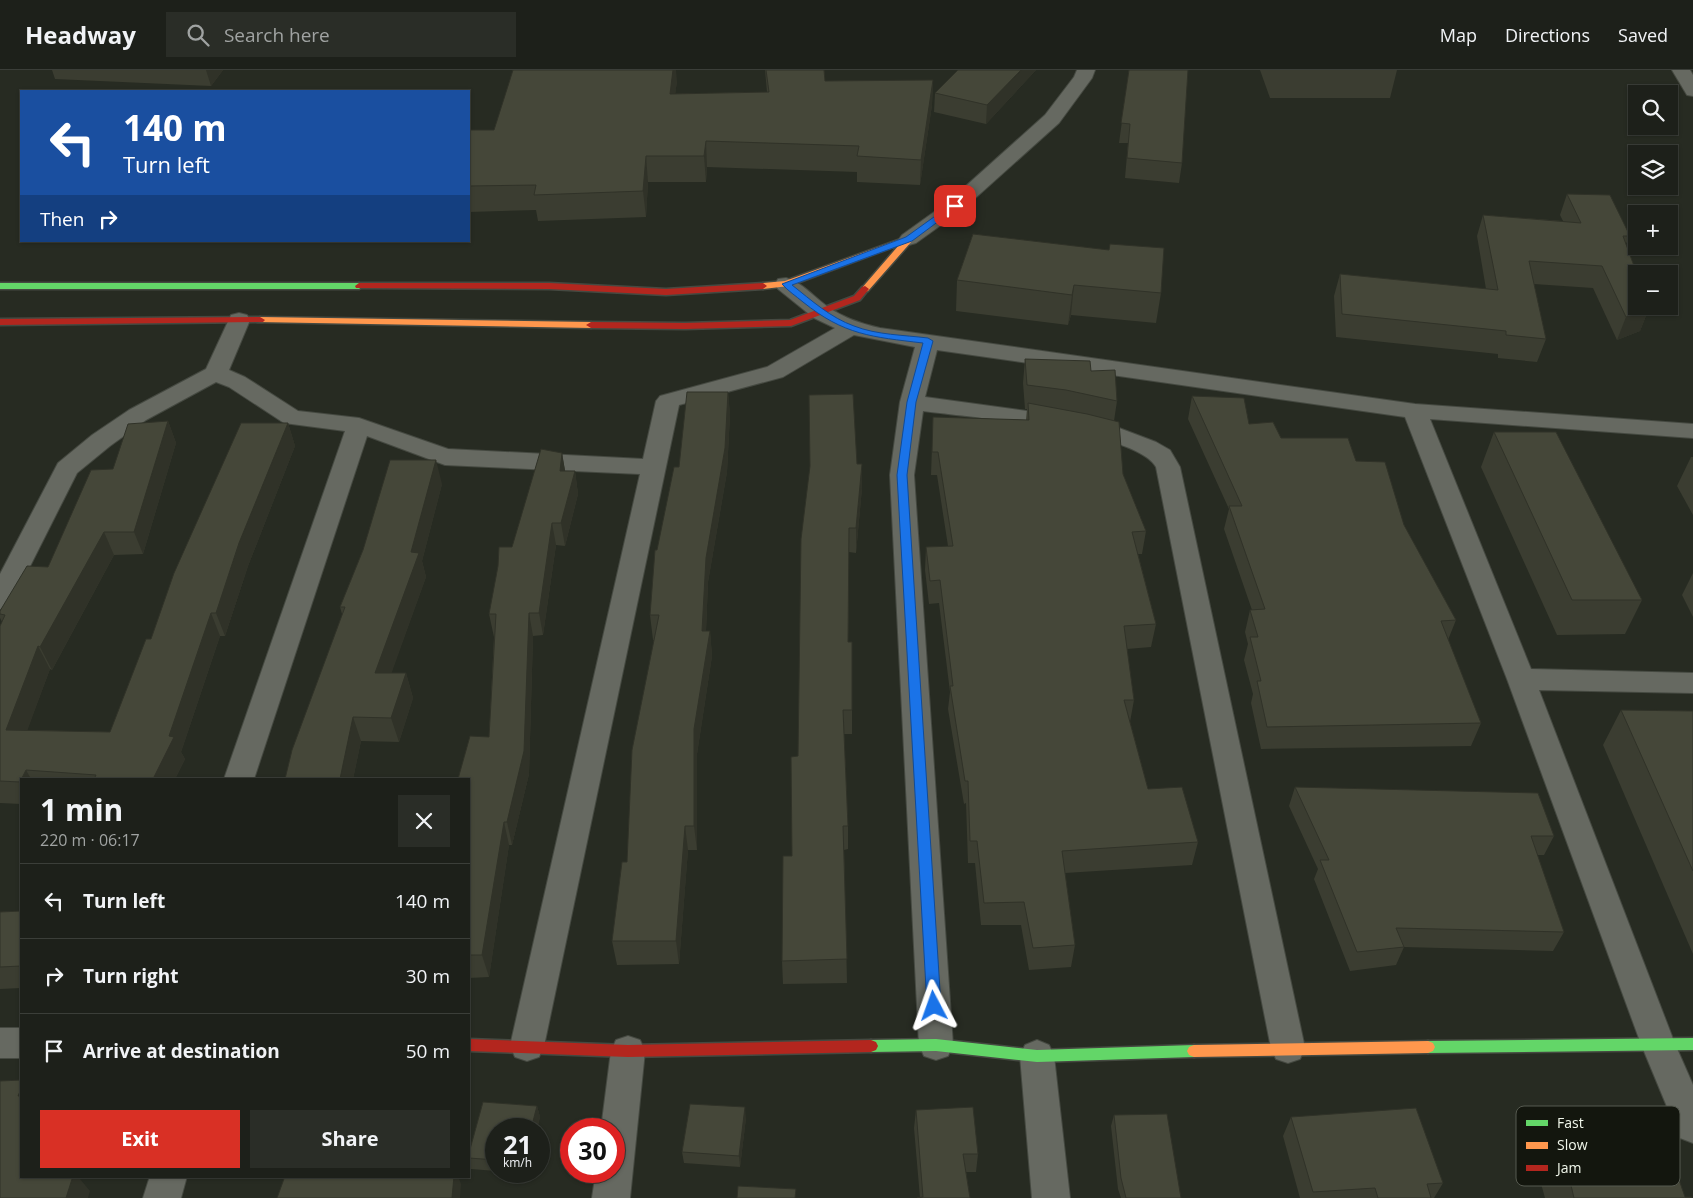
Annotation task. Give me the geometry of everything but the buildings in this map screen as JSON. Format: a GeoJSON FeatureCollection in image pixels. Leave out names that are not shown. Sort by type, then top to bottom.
{"type":"FeatureCollection","features":[{"type":"Feature","properties":{"kind":"street"},"geometry":{"type":"LineString","coordinates":[[0,322],[239,320],[755,325],[790,323],[857,298],[877,273],[909,239],[955,206],[1052,119],[1083,78],[1086,70]]}},
{"type":"Feature","properties":{"kind":"street"},"geometry":{"type":"LineString","coordinates":[[1680,70],[1693,91]]}},
{"type":"Feature","properties":{"kind":"street"},"geometry":{"type":"LineString","coordinates":[[0,286],[549,286],[666,292],[786,284],[909,239]]}},
{"type":"Feature","properties":{"kind":"street"},"geometry":{"type":"LineString","coordinates":[[786,284],[822,312],[851,328],[880,335],[1415,411],[1693,431]]}},
{"type":"Feature","properties":{"kind":"street"},"geometry":{"type":"LineString","coordinates":[[0,600],[67,469],[80,457],[142,412],[186,386],[216,373],[239,320]]}},
{"type":"Feature","properties":{"kind":"street"},"geometry":{"type":"LineString","coordinates":[[527,1046],[668,401],[775,372],[851,328]]}},
{"type":"Feature","properties":{"kind":"street"},"geometry":{"type":"LineString","coordinates":[[928,341],[912,402],[902,475],[936,1045]]}},
{"type":"Feature","properties":{"kind":"street"},"geometry":{"type":"LineString","coordinates":[[216,373],[237,382],[292,418],[359,425],[446,458],[654,468]]}},
{"type":"Feature","properties":{"kind":"street"},"geometry":{"type":"LineString","coordinates":[[912,402],[1063,423],[1111,433],[1147,447],[1161,455],[1168,467],[1288,1048]]}},
{"type":"Feature","properties":{"kind":"street"},"geometry":{"type":"LineString","coordinates":[[1415,411],[1521,679],[1658,1044],[1693,1126]]}},
{"type":"Feature","properties":{"kind":"street"},"geometry":{"type":"LineString","coordinates":[[239,778],[359,425]]}},
{"type":"Feature","properties":{"kind":"street"},"geometry":{"type":"LineString","coordinates":[[1521,679],[1693,683]]}},
{"type":"Feature","properties":{"kind":"street"},"geometry":{"type":"LineString","coordinates":[[0,1043],[20,1043]]}},
{"type":"Feature","properties":{"kind":"street"},"geometry":{"type":"LineString","coordinates":[[470,1045],[527,1046],[628,1052],[936,1045],[1037,1056],[1288,1048],[1693,1044]]}},
{"type":"Feature","properties":{"kind":"street"},"geometry":{"type":"LineString","coordinates":[[611,1198],[628,1052]]}},
{"type":"Feature","properties":{"kind":"street"},"geometry":{"type":"LineString","coordinates":[[1037,1056],[1051,1198]]}},
{"type":"Feature","properties":{"kind":"street"},"geometry":{"type":"LineString","coordinates":[[162,1198],[168,1178]]}},
{"type":"Feature","properties":{"kind":"traffic: fast"},"geometry":{"type":"LineString","coordinates":[[0,286],[359,286]]}},
{"type":"Feature","properties":{"kind":"traffic: fast"},"geometry":{"type":"LineString","coordinates":[[1428,1047],[1693,1044]]}},
{"type":"Feature","properties":{"kind":"traffic: fast"},"geometry":{"type":"LineString","coordinates":[[871,1046],[936,1045],[1037,1056],[1194,1051]]}},
{"type":"Feature","properties":{"kind":"traffic: slow"},"geometry":{"type":"LineString","coordinates":[[865,289],[909,239]]}},
{"type":"Feature","properties":{"kind":"traffic: slow"},"geometry":{"type":"LineString","coordinates":[[763,286],[786,284],[903,241]]}},
{"type":"Feature","properties":{"kind":"traffic: slow"},"geometry":{"type":"LineString","coordinates":[[260,320],[591,325]]}},
{"type":"Feature","properties":{"kind":"traffic: slow"},"geometry":{"type":"LineString","coordinates":[[1194,1051],[1428,1047]]}},
{"type":"Feature","properties":{"kind":"traffic: jam"},"geometry":{"type":"LineString","coordinates":[[359,286],[549,286],[666,292],[763,286]]}},
{"type":"Feature","properties":{"kind":"traffic: jam"},"geometry":{"type":"LineString","coordinates":[[591,325],[685,326],[791,323],[857,298],[865,289]]}},
{"type":"Feature","properties":{"kind":"traffic: jam"},"geometry":{"type":"LineString","coordinates":[[0,322],[260,320]]}},
{"type":"Feature","properties":{"kind":"traffic: jam"},"geometry":{"type":"LineString","coordinates":[[470,1045],[628,1051],[871,1046]]}},
{"type":"Feature","properties":{"kind":"route"},"geometry":{"type":"LineString","coordinates":[[934,1006],[902,475],[912,402],[928,341],[880,335],[851,328],[822,312],[786,284],[909,239],[955,206]]}}]}
